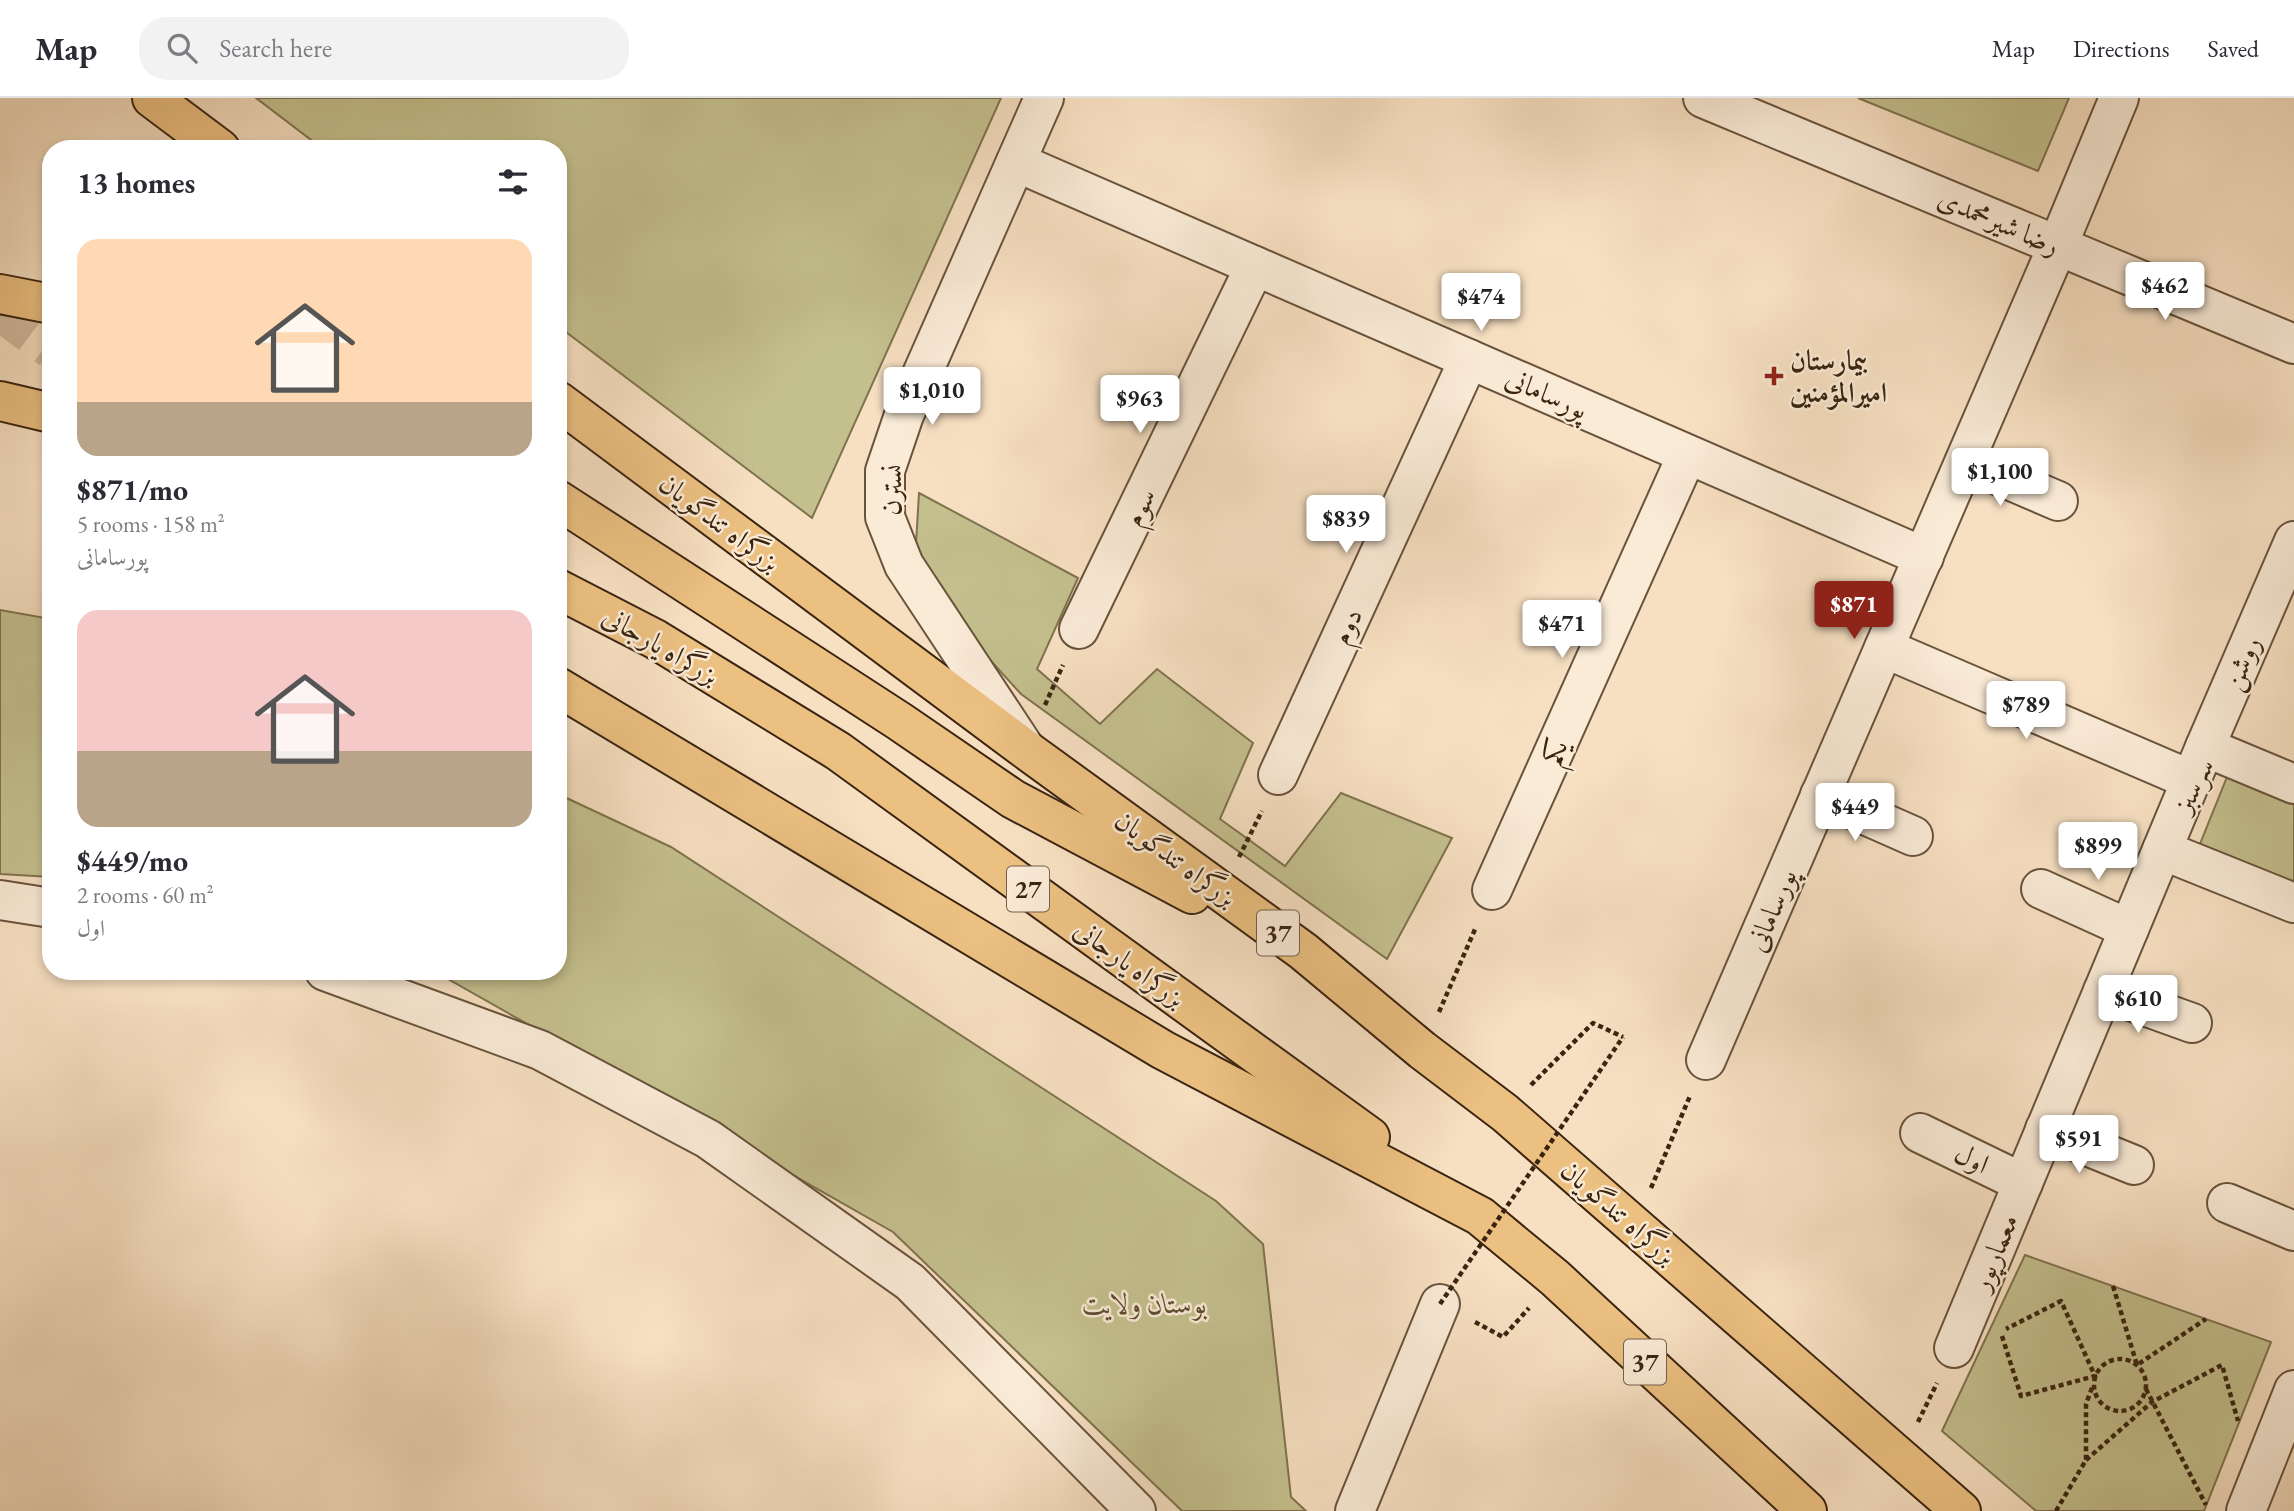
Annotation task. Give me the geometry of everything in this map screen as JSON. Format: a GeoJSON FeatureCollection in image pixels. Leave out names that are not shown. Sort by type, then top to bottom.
{"type":"FeatureCollection","features":[{"type":"Feature","properties":{"kind":"highway"},"geometry":{"type":"LineString","coordinates":[[152,98],[208,140]]}},
{"type":"Feature","properties":{"kind":"highway"},"geometry":{"type":"LineString","coordinates":[[0,294],[42,302]]}},
{"type":"Feature","properties":{"kind":"highway"},"geometry":{"type":"LineString","coordinates":[[0,401],[42,410]]}},
{"type":"Feature","properties":{"kind":"highway","name":"بزرگراه تندگویان"},"geometry":{"type":"LineString","coordinates":[[567,408],[1025,749],[1303,951],[1422,1050],[1505,1113],[1961,1511]]}},
{"type":"Feature","properties":{"kind":"highway"},"geometry":{"type":"LineString","coordinates":[[567,506],[888,714],[1013,799],[1303,951]]}},
{"type":"Feature","properties":{"kind":"highway","name":"بزرگراه یارجانی"},"geometry":{"type":"LineString","coordinates":[[567,594],[655,639],[838,751],[1480,1216]]}},
{"type":"Feature","properties":{"kind":"highway","name":"37"},"geometry":{"type":"LineString","coordinates":[[567,692],[1163,1050],[1480,1216],[1555,1278],[1807,1511]]}},
{"type":"Feature","properties":{"kind":"street","name":"نسترن"},"geometry":{"type":"LineString","coordinates":[[1025,749],[904,565],[885,517],[885,471],[904,415],[1044,98]]}},
{"type":"Feature","properties":{"kind":"street","name":"رضا شیرمحمدی"},"geometry":{"type":"LineString","coordinates":[[1703,98],[2294,344]]}},
{"type":"Feature","properties":{"kind":"street","name":"پورسامانی"},"geometry":{"type":"LineString","coordinates":[[1706,1060],[2059,245],[2119,98]]}},
{"type":"Feature","properties":{"kind":"street","name":"پورسامانی"},"geometry":{"type":"LineString","coordinates":[[1016,162],[1924,557]]}},
{"type":"Feature","properties":{"kind":"street","name":"سوم"},"geometry":{"type":"LineString","coordinates":[[1079,629],[1255,266]]}},
{"type":"Feature","properties":{"kind":"street","name":"دوم"},"geometry":{"type":"LineString","coordinates":[[1278,775],[1469,359]]}},
{"type":"Feature","properties":{"kind":"street","name":"یکم"},"geometry":{"type":"LineString","coordinates":[[1492,890],[1687,455]]}},
{"type":"Feature","properties":{"kind":"street"},"geometry":{"type":"LineString","coordinates":[[1965,461],[2058,501]]}},
{"type":"Feature","properties":{"kind":"street","name":"روشن"},"geometry":{"type":"LineString","coordinates":[[2198,764],[2294,541]]}},
{"type":"Feature","properties":{"kind":"street"},"geometry":{"type":"LineString","coordinates":[[1884,648],[2198,764]]}},
{"type":"Feature","properties":{"kind":"street","name":"سرسبز"},"geometry":{"type":"LineString","coordinates":[[2294,784],[2198,764],[2162,850],[2294,903]]}},
{"type":"Feature","properties":{"kind":"street"},"geometry":{"type":"LineString","coordinates":[[1820,795],[1913,836]]}},
{"type":"Feature","properties":{"kind":"street","name":"معمارپور"},"geometry":{"type":"LineString","coordinates":[[1954,1348],[2162,850]]}},
{"type":"Feature","properties":{"kind":"street"},"geometry":{"type":"LineString","coordinates":[[2042,889],[2129,929]]}},
{"type":"Feature","properties":{"kind":"street"},"geometry":{"type":"LineString","coordinates":[[0,900],[42,907]]}},
{"type":"Feature","properties":{"kind":"street"},"geometry":{"type":"LineString","coordinates":[[349,980],[540,1050],[708,1139],[911,1282],[1136,1511]]}},
{"type":"Feature","properties":{"kind":"street"},"geometry":{"type":"LineString","coordinates":[[2104,991],[2192,1023]]}},
{"type":"Feature","properties":{"kind":"street"},"geometry":{"type":"LineString","coordinates":[[2045,1129],[2134,1165]]}},
{"type":"Feature","properties":{"kind":"street","name":"اول"},"geometry":{"type":"LineString","coordinates":[[1920,1133],[2023,1183]]}},
{"type":"Feature","properties":{"kind":"street"},"geometry":{"type":"LineString","coordinates":[[2227,1203],[2294,1231]]}},
{"type":"Feature","properties":{"kind":"street"},"geometry":{"type":"LineString","coordinates":[[1355,1511],[1440,1304]]}},
{"type":"Feature","properties":{"kind":"street"},"geometry":{"type":"LineString","coordinates":[[2246,1511],[2286,1431],[2294,1390]]}},
{"type":"Feature","properties":{"kind":"path"},"geometry":{"type":"LineString","coordinates":[[1025,749],[1079,629]]}},
{"type":"Feature","properties":{"kind":"path"},"geometry":{"type":"LineString","coordinates":[[1222,891],[1278,775]]}},
{"type":"Feature","properties":{"kind":"path"},"geometry":{"type":"LineString","coordinates":[[1422,1050],[1492,890]]}},
{"type":"Feature","properties":{"kind":"path"},"geometry":{"type":"LineString","coordinates":[[1440,1304],[1623,1037],[1593,1023],[1505,1113]]}},
{"type":"Feature","properties":{"kind":"path"},"geometry":{"type":"LineString","coordinates":[[1635,1224],[1706,1060]]}},
{"type":"Feature","properties":{"kind":"path"},"geometry":{"type":"LineString","coordinates":[[2093,1385],[2098,1401],[2113,1411],[2131,1409],[2143,1397],[2146,1388],[2146,1380],[2137,1365],[2113,1286]]}},
{"type":"Feature","properties":{"kind":"path"},"geometry":{"type":"LineString","coordinates":[[2061,1301],[2095,1376],[2021,1396],[2001,1332],[2061,1301]]}},
{"type":"Feature","properties":{"kind":"path"},"geometry":{"type":"LineString","coordinates":[[2137,1365],[2206,1319]]}},
{"type":"Feature","properties":{"kind":"path"},"geometry":{"type":"LineString","coordinates":[[1901,1458],[1954,1348]]}},
{"type":"Feature","properties":{"kind":"path"},"geometry":{"type":"LineString","coordinates":[[2086,1460],[2086,1404],[2095,1376],[2105,1363],[2113,1359],[2130,1360],[2137,1365]]}},
{"type":"Feature","properties":{"kind":"path"},"geometry":{"type":"LineString","coordinates":[[2056,1511],[2086,1460],[2152,1402],[2222,1365],[2239,1424],[2286,1431]]}},
{"type":"Feature","properties":{"kind":"path"},"geometry":{"type":"LineString","coordinates":[[2146,1388],[2206,1504]]}},
{"type":"Feature","properties":{"kind":"green space"},"geometry":{"type":"Polygon","coordinates":[[[256,98],[1001,98],[812,518],[567,333],[567,140],[311,140],[256,98]]]}},
{"type":"Feature","properties":{"kind":"green space"},"geometry":{"type":"Polygon","coordinates":[[[1858,98],[2069,98],[2038,171],[1858,98]]]}},
{"type":"Feature","properties":{"kind":"green space"},"geometry":{"type":"Polygon","coordinates":[[[919,493],[1078,578],[1037,669],[1100,724],[1157,669],[1253,743],[1220,819],[1285,866],[1341,793],[1452,838],[1387,959],[1021,694],[942,607],[916,544],[919,493]]]}},
{"type":"Feature","properties":{"kind":"green space"},"geometry":{"type":"Polygon","coordinates":[[[0,610],[42,617],[42,876],[0,874],[0,610]]]}},
{"type":"Feature","properties":{"kind":"green space"},"geometry":{"type":"Polygon","coordinates":[[[2227,777],[2294,804],[2294,882],[2200,844],[2227,777]]]}},
{"type":"Feature","properties":{"kind":"green space","name":"بوستان ولایت"},"geometry":{"type":"Polygon","coordinates":[[[567,798],[671,847],[1216,1201],[1263,1244],[1291,1497],[1306,1511],[1182,1511],[893,1232],[450,980],[567,980],[567,798]]]}},
{"type":"Feature","properties":{"kind":"green space"},"geometry":{"type":"Polygon","coordinates":[[[2025,1255],[2271,1342],[2204,1511],[2036,1511],[1942,1431],[2025,1255]]]}},
{"type":"Feature","properties":{"kind":"tunnel"},"geometry":{"type":"LineString","coordinates":[[0,312],[42,343]]}},
{"type":"Feature","properties":{"kind":"place","name":"بیمارستان امیرالمؤمنین"},"geometry":{"type":"Point","coordinates":[1774,376]}}]}
